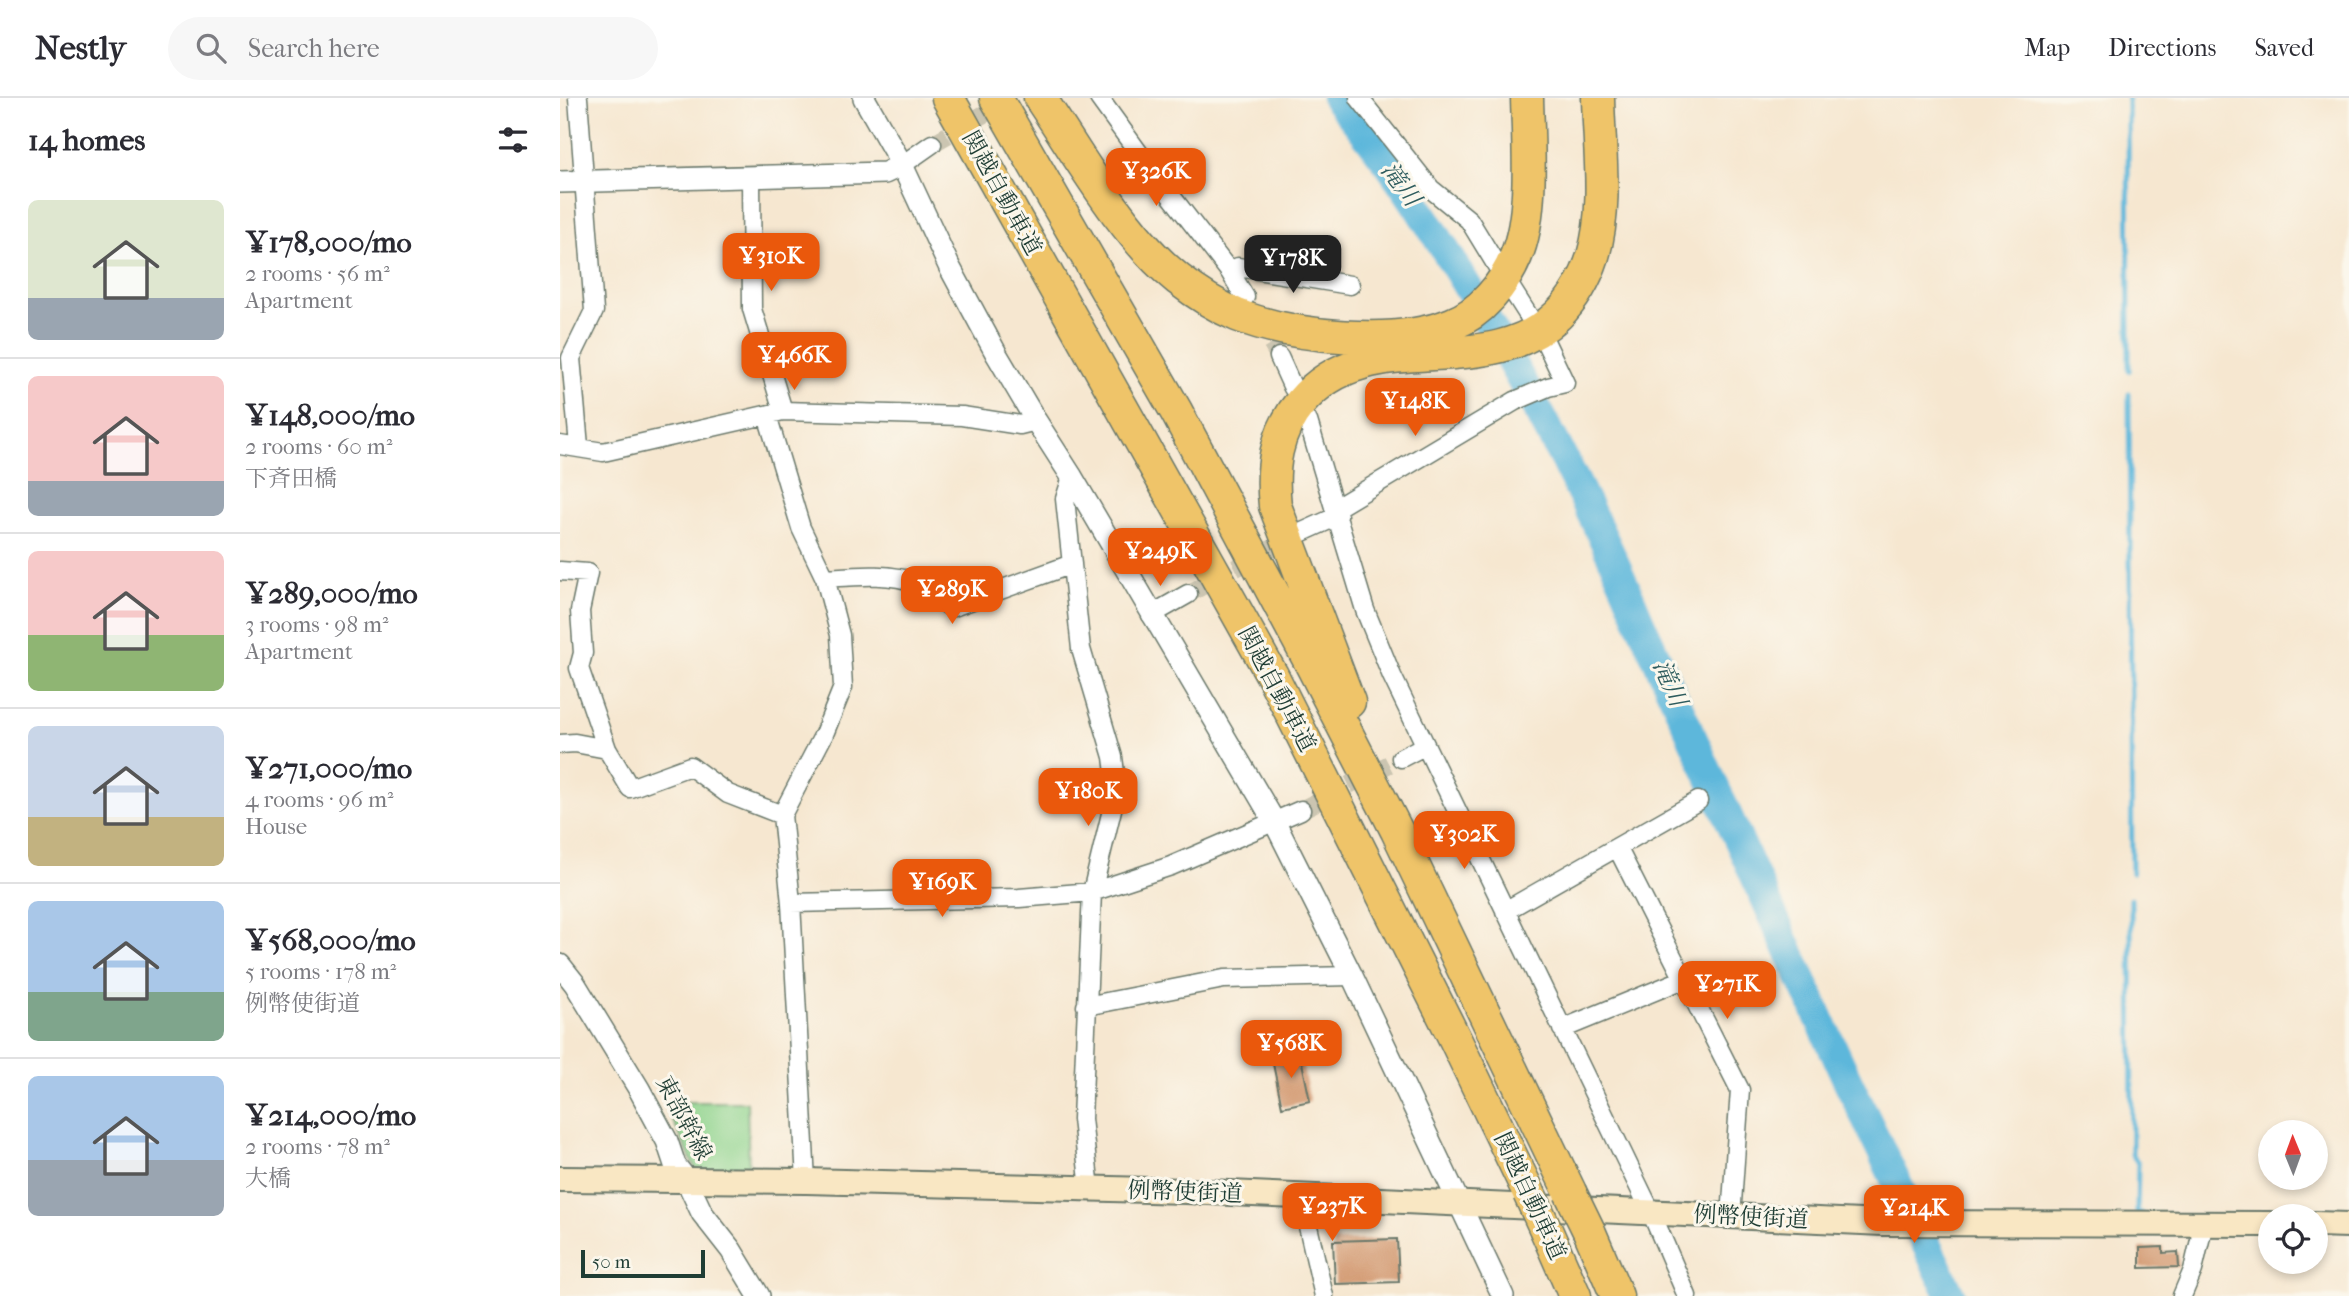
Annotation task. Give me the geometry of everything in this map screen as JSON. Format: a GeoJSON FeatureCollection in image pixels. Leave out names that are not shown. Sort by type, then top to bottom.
{"type":"FeatureCollection","features":[{"type":"Feature","properties":{"kind":"highway","name":"関越自動車道"},"geometry":{"type":"LineString","coordinates":[[948,98],[1272,675],[1438,1003],[1530,1193],[1576,1296]]}},
{"type":"Feature","properties":{"kind":"highway","name":"関越自動車道"},"geometry":{"type":"LineString","coordinates":[[996,98],[1176,411],[1397,831],[1617,1296]]}},
{"type":"Feature","properties":{"kind":"highway"},"geometry":{"type":"LineString","coordinates":[[1040,98],[1131,233],[1176,277],[1205,299],[1236,314],[1271,326],[1347,336],[1386,337],[1422,333],[1453,324],[1488,300],[1504,279],[1516,256],[1524,223],[1528,157],[1527,98]]}},
{"type":"Feature","properties":{"kind":"highway"},"geometry":{"type":"LineString","coordinates":[[1397,831],[1316,611],[1281,526],[1273,494],[1274,457],[1290,415],[1310,391],[1332,375],[1357,363],[1382,358],[1469,353],[1510,344],[1537,331],[1568,304],[1592,258],[1598,234],[1598,98]]}},
{"type":"Feature","properties":{"kind":"main road","name":"例幣使街道"},"geometry":{"type":"LineString","coordinates":[[560,1180],[806,1181],[1090,1189],[1893,1223],[2204,1223]]}},
{"type":"Feature","properties":{"kind":"main road"},"geometry":{"type":"LineString","coordinates":[[2204,1223],[2258,1224]]}},
{"type":"Feature","properties":{"kind":"main road"},"geometry":{"type":"LineString","coordinates":[[2328,1224],[2349,1225]]}},
{"type":"Feature","properties":{"kind":"street"},"geometry":{"type":"LineString","coordinates":[[578,98],[594,311],[571,358],[579,446]]}},
{"type":"Feature","properties":{"kind":"street"},"geometry":{"type":"LineString","coordinates":[[864,98],[902,165],[949,266],[1036,421],[1072,477],[1274,821],[1352,975],[1503,1296]]}},
{"type":"Feature","properties":{"kind":"street"},"geometry":{"type":"LineString","coordinates":[[1099,98],[1230,272],[1245,297]]}},
{"type":"Feature","properties":{"kind":"street"},"geometry":{"type":"LineString","coordinates":[[1298,534],[1514,401],[1565,383],[1537,331],[1469,220],[1431,190],[1359,98]]}},
{"type":"Feature","properties":{"kind":"street"},"geometry":{"type":"LineString","coordinates":[[560,182],[884,173],[902,165],[932,144]]}},
{"type":"Feature","properties":{"kind":"street"},"geometry":{"type":"LineString","coordinates":[[751,177],[752,309],[801,528],[825,578],[840,635],[843,687],[824,734],[782,815],[791,903],[806,1181]]}},
{"type":"Feature","properties":{"kind":"street"},"geometry":{"type":"LineString","coordinates":[[1230,272],[1238,267],[1350,285]]}},
{"type":"Feature","properties":{"kind":"street"},"geometry":{"type":"LineString","coordinates":[[1279,357],[1293,388]]}},
{"type":"Feature","properties":{"kind":"street"},"geometry":{"type":"LineString","coordinates":[[560,445],[603,452],[775,413],[962,416],[1020,425],[1036,421]]}},
{"type":"Feature","properties":{"kind":"street"},"geometry":{"type":"LineString","coordinates":[[1308,421],[1365,610],[1392,676],[1651,1212],[1687,1296]]}},
{"type":"Feature","properties":{"kind":"street"},"geometry":{"type":"LineString","coordinates":[[1072,477],[1065,499],[1081,649],[1113,757],[1117,789],[1092,892],[1082,1119],[1090,1189]]}},
{"type":"Feature","properties":{"kind":"street"},"geometry":{"type":"LineString","coordinates":[[825,578],[876,575],[918,583],[944,604],[953,607],[1072,564]]}},
{"type":"Feature","properties":{"kind":"street"},"geometry":{"type":"LineString","coordinates":[[560,571],[588,573],[580,611],[583,653],[579,668],[607,749],[630,788],[690,766],[728,794],[782,815]]}},
{"type":"Feature","properties":{"kind":"street"},"geometry":{"type":"LineString","coordinates":[[1151,615],[1188,594]]}},
{"type":"Feature","properties":{"kind":"street"},"geometry":{"type":"LineString","coordinates":[[560,744],[575,743],[607,749]]}},
{"type":"Feature","properties":{"kind":"street"},"geometry":{"type":"LineString","coordinates":[[1401,758],[1424,746]]}},
{"type":"Feature","properties":{"kind":"street"},"geometry":{"type":"LineString","coordinates":[[1505,911],[1698,801]]}},
{"type":"Feature","properties":{"kind":"street"},"geometry":{"type":"LineString","coordinates":[[791,903],[1019,898],[1092,892],[1171,866],[1301,810]]}},
{"type":"Feature","properties":{"kind":"street"},"geometry":{"type":"LineString","coordinates":[[1617,847],[1741,1090],[1731,1217]]}},
{"type":"Feature","properties":{"kind":"street","name":"東部幹線"},"geometry":{"type":"LineString","coordinates":[[560,965],[575,984],[639,1089],[702,1213],[731,1250],[760,1296]]}},
{"type":"Feature","properties":{"kind":"street"},"geometry":{"type":"LineString","coordinates":[[1086,1006],[1224,979],[1352,975]]}},
{"type":"Feature","properties":{"kind":"street"},"geometry":{"type":"LineString","coordinates":[[1562,1029],[1684,979]]}},
{"type":"Feature","properties":{"kind":"street"},"geometry":{"type":"LineString","coordinates":[[1301,1196],[1324,1296]]}},
{"type":"Feature","properties":{"kind":"street"},"geometry":{"type":"LineString","coordinates":[[2182,1296],[2193,1270],[2204,1223]]}},
{"type":"Feature","properties":{"kind":"green space"},"geometry":{"type":"Polygon","coordinates":[[[664,1102],[747,1102],[749,1172],[696,1170],[664,1102]]]}},
{"type":"Feature","properties":{"kind":"building"},"geometry":{"type":"Polygon","coordinates":[[[1300,1053],[1310,1101],[1282,1107],[1272,1059],[1300,1053]]]}},
{"type":"Feature","properties":{"kind":"building"},"geometry":{"type":"Polygon","coordinates":[[[1397,1239],[1399,1282],[1335,1284],[1333,1241],[1397,1239]]]}},
{"type":"Feature","properties":{"kind":"building"},"geometry":{"type":"Polygon","coordinates":[[[2163,1247],[2163,1253],[2178,1252],[2179,1267],[2140,1268],[2140,1248],[2163,1247]]]}},
{"type":"Feature","properties":{"kind":"waterway","name":"滝川"},"geometry":{"type":"LineString","coordinates":[[1336,98],[1386,160],[1444,248],[1556,444],[1622,578],[1845,1075],[1951,1296]]}},
{"type":"Feature","properties":{"kind":"waterway"},"geometry":{"type":"LineString","coordinates":[[2128,98],[2129,371]]}},
{"type":"Feature","properties":{"kind":"waterway"},"geometry":{"type":"LineString","coordinates":[[2129,394],[2132,873]]}},
{"type":"Feature","properties":{"kind":"waterway"},"geometry":{"type":"LineString","coordinates":[[2131,899],[2132,1154],[2138,1163],[2137,1213],[2141,1213]]}},
{"type":"Feature","properties":{"kind":"tunnel"},"geometry":{"type":"LineString","coordinates":[[932,144],[1005,102]]}},
{"type":"Feature","properties":{"kind":"tunnel"},"geometry":{"type":"LineString","coordinates":[[1258,321],[1279,357]]}},
{"type":"Feature","properties":{"kind":"tunnel"},"geometry":{"type":"LineString","coordinates":[[1188,594],[1295,536]]}},
{"type":"Feature","properties":{"kind":"tunnel"},"geometry":{"type":"LineString","coordinates":[[1301,810],[1401,758]]}}]}
